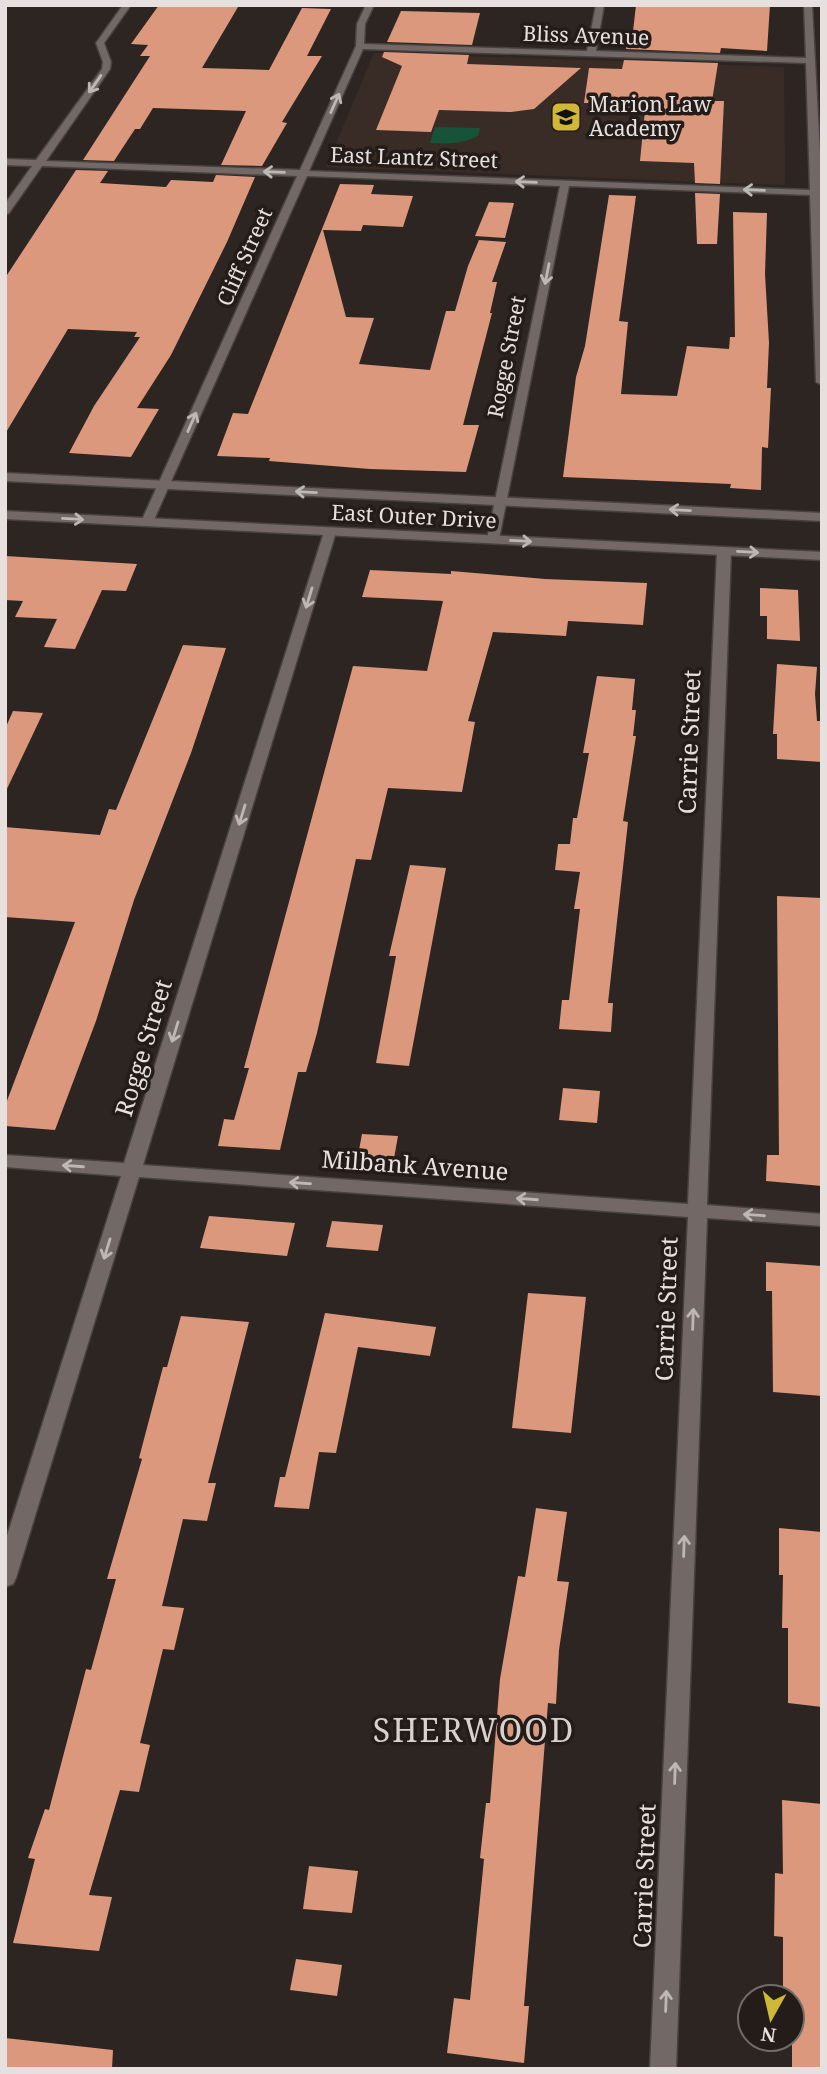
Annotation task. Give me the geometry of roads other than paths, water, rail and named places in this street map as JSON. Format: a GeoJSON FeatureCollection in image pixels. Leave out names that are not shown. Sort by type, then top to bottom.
{"type":"FeatureCollection","features":[{"type":"Feature","properties":{"kind":"street"},"geometry":{"type":"LineString","coordinates":[[5,211],[106,69],[107,62],[100,43],[127,5]]}},
{"type":"Feature","properties":{"kind":"street","name":"Cliff Street"},"geometry":{"type":"LineString","coordinates":[[147,522],[360,46],[361,24],[370,5]]}},
{"type":"Feature","properties":{"kind":"street"},"geometry":{"type":"LineString","coordinates":[[591,53],[600,5]]}},
{"type":"Feature","properties":{"kind":"street"},"geometry":{"type":"LineString","coordinates":[[808,5],[818,193],[822,382]]}},
{"type":"Feature","properties":{"kind":"street","name":"Bliss Avenue"},"geometry":{"type":"LineString","coordinates":[[360,46],[810,61]]}},
{"type":"Feature","properties":{"kind":"street","name":"East Lantz Street"},"geometry":{"type":"LineString","coordinates":[[5,162],[818,193]]}},
{"type":"Feature","properties":{"kind":"street","name":"Rogge Street"},"geometry":{"type":"LineString","coordinates":[[493,539],[565,183]]}},
{"type":"Feature","properties":{"kind":"street","name":"East Outer Drive"},"geometry":{"type":"LineString","coordinates":[[5,477],[822,517]]}},
{"type":"Feature","properties":{"kind":"street","name":"East Outer Drive"},"geometry":{"type":"LineString","coordinates":[[5,515],[822,556]]}},
{"type":"Feature","properties":{"kind":"street","name":"Rogge Street"},"geometry":{"type":"LineString","coordinates":[[5,1578],[330,532]]}},
{"type":"Feature","properties":{"kind":"street","name":"Carrie Street"},"geometry":{"type":"LineString","coordinates":[[663,2069],[724,551]]}},
{"type":"Feature","properties":{"kind":"street","name":"Milbank Avenue"},"geometry":{"type":"LineString","coordinates":[[5,1161],[822,1220]]}},
{"type":"Feature","properties":{"kind":"place","name":"Marion Law Academy"},"geometry":{"type":"Point","coordinates":[566,117]}},
{"type":"Feature","properties":{"kind":"district","name":"SHERWOOD"},"geometry":{"type":"Point","coordinates":[474,1731]}}]}
